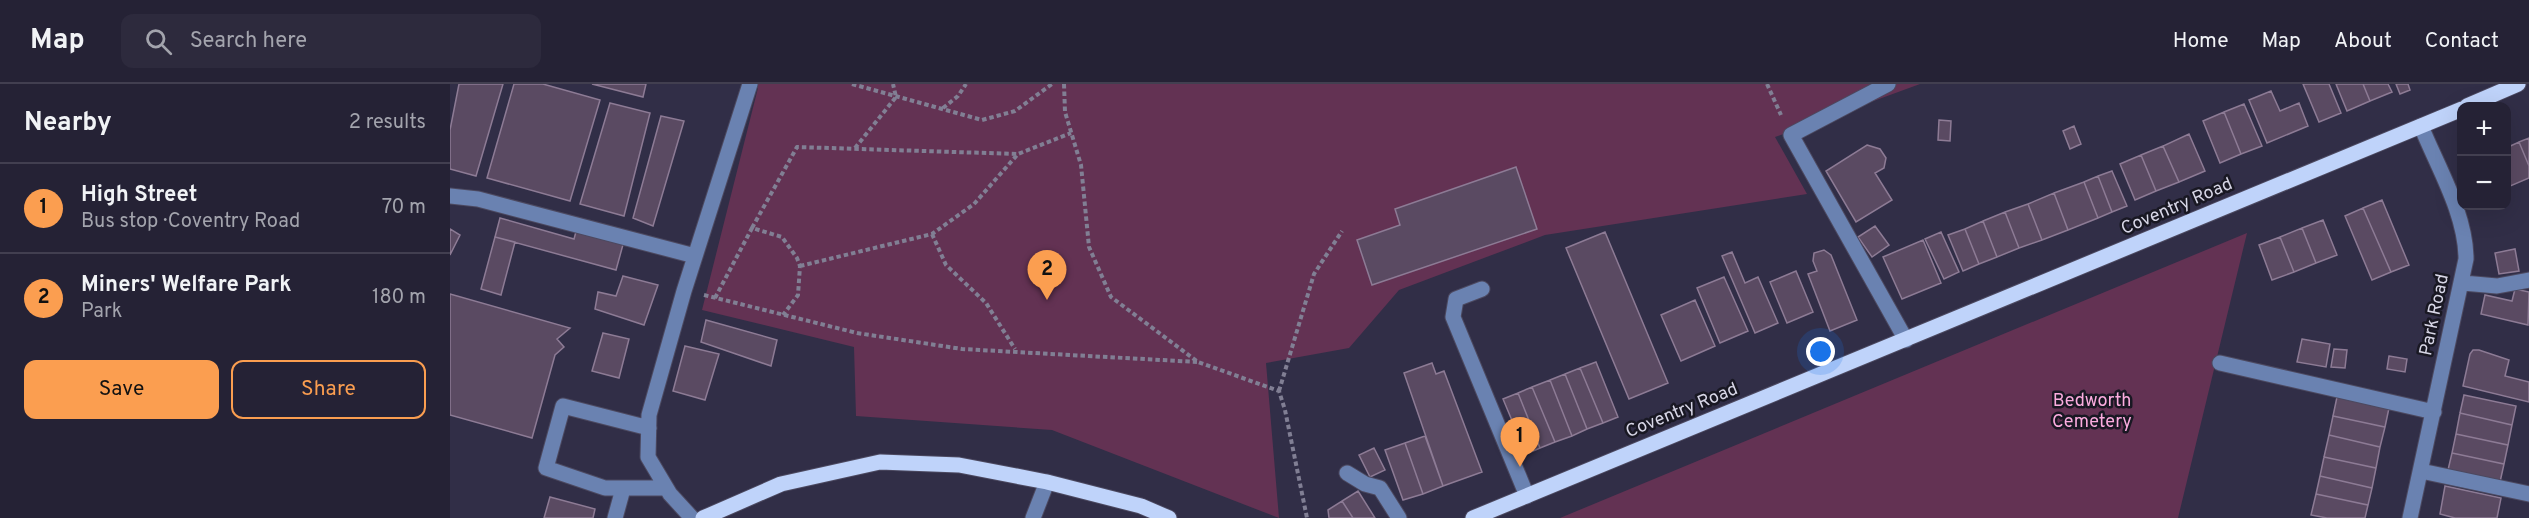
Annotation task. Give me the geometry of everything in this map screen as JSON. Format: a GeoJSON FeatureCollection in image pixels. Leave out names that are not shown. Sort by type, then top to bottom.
{"type":"FeatureCollection","features":[{"type":"Feature","properties":{"kind":"main road"},"geometry":{"type":"LineString","coordinates":[[2476,102],[2518,84]]}},
{"type":"Feature","properties":{"kind":"main road","name":"Coventry Road"},"geometry":{"type":"LineString","coordinates":[[1473,518],[2457,111]]}},
{"type":"Feature","properties":{"kind":"main road"},"geometry":{"type":"LineString","coordinates":[[703,518],[781,484],[880,462],[959,465],[1047,482],[1141,506],[1169,518]]}},
{"type":"Feature","properties":{"kind":"street"},"geometry":{"type":"LineString","coordinates":[[692,518],[666,488],[648,457],[649,415],[684,291],[750,84]]}},
{"type":"Feature","properties":{"kind":"street"},"geometry":{"type":"LineString","coordinates":[[1888,84],[1791,135],[1906,340]]}},
{"type":"Feature","properties":{"kind":"street","name":"Park Road"},"geometry":{"type":"LineString","coordinates":[[2410,518],[2463,283],[2466,241],[2421,126]]}},
{"type":"Feature","properties":{"kind":"street"},"geometry":{"type":"LineString","coordinates":[[450,196],[478,199],[695,256]]}},
{"type":"Feature","properties":{"kind":"street"},"geometry":{"type":"LineString","coordinates":[[2463,283],[2497,286],[2529,280]]}},
{"type":"Feature","properties":{"kind":"street"},"geometry":{"type":"LineString","coordinates":[[1482,289],[1456,299],[1453,317],[1527,496]]}},
{"type":"Feature","properties":{"kind":"street"},"geometry":{"type":"LineString","coordinates":[[2220,363],[2434,412]]}},
{"type":"Feature","properties":{"kind":"street"},"geometry":{"type":"LineString","coordinates":[[649,428],[563,406],[546,468],[605,488],[666,488]]}},
{"type":"Feature","properties":{"kind":"street"},"geometry":{"type":"LineString","coordinates":[[2421,471],[2529,494]]}},
{"type":"Feature","properties":{"kind":"street"},"geometry":{"type":"LineString","coordinates":[[1347,473],[1380,488],[1399,518]]}},
{"type":"Feature","properties":{"kind":"street"},"geometry":{"type":"LineString","coordinates":[[1033,518],[1047,482]]}},
{"type":"Feature","properties":{"kind":"street"},"geometry":{"type":"LineString","coordinates":[[615,518],[623,489]]}},
{"type":"Feature","properties":{"kind":"path"},"geometry":{"type":"LineString","coordinates":[[852,84],[982,120],[1015,111],[1052,84]]}},
{"type":"Feature","properties":{"kind":"path"},"geometry":{"type":"LineString","coordinates":[[893,84],[896,97]]}},
{"type":"Feature","properties":{"kind":"path"},"geometry":{"type":"LineString","coordinates":[[942,109],[958,96],[966,84]]}},
{"type":"Feature","properties":{"kind":"path"},"geometry":{"type":"LineString","coordinates":[[1064,84],[1065,112],[1081,165],[1089,248],[1111,297],[1198,362]]}},
{"type":"Feature","properties":{"kind":"path"},"geometry":{"type":"LineString","coordinates":[[1767,84],[1791,135]]}},
{"type":"Feature","properties":{"kind":"path"},"geometry":{"type":"LineString","coordinates":[[854,148],[896,97]]}},
{"type":"Feature","properties":{"kind":"path"},"geometry":{"type":"LineString","coordinates":[[715,298],[797,147],[1018,154],[1071,133]]}},
{"type":"Feature","properties":{"kind":"path"},"geometry":{"type":"LineString","coordinates":[[800,266],[932,234],[974,204],[1018,154]]}},
{"type":"Feature","properties":{"kind":"path"},"geometry":{"type":"LineString","coordinates":[[752,228],[782,237],[800,266],[798,295],[783,315]]}},
{"type":"Feature","properties":{"kind":"path"},"geometry":{"type":"LineString","coordinates":[[1307,518],[1286,410],[1279,391],[1314,274],[1342,231]]}},
{"type":"Feature","properties":{"kind":"path"},"geometry":{"type":"LineString","coordinates":[[932,234],[946,265],[986,303],[1015,350]]}},
{"type":"Feature","properties":{"kind":"path"},"geometry":{"type":"LineString","coordinates":[[684,291],[857,333],[962,349],[1015,350],[1198,362],[1279,391]]}},
{"type":"Feature","properties":{"kind":"green space"},"geometry":{"type":"Polygon","coordinates":[[[750,84],[1920,84],[1775,137],[1807,194],[1545,235],[1399,290],[1349,348],[1266,363],[1279,518],[1052,430],[856,416],[854,347],[702,310],[758,88],[750,84]]]}},
{"type":"Feature","properties":{"kind":"green space","name":"Bedworth Cemetery"},"geometry":{"type":"Polygon","coordinates":[[[2247,233],[2178,518],[1560,518],[2247,233]]]}},
{"type":"Feature","properties":{"kind":"building"},"geometry":{"type":"Polygon","coordinates":[[[459,84],[503,84],[476,176],[450,169],[450,130],[459,84]]]}},
{"type":"Feature","properties":{"kind":"building"},"geometry":{"type":"Polygon","coordinates":[[[514,84],[543,84],[600,100],[570,201],[487,178],[514,84]]]}},
{"type":"Feature","properties":{"kind":"building"},"geometry":{"type":"Polygon","coordinates":[[[592,84],[646,84],[643,97],[592,84]]]}},
{"type":"Feature","properties":{"kind":"building"},"geometry":{"type":"Polygon","coordinates":[[[2303,84],[2329,84],[2341,113],[2319,122],[2303,84]]]}},
{"type":"Feature","properties":{"kind":"building"},"geometry":{"type":"Polygon","coordinates":[[[2336,84],[2363,84],[2370,101],[2347,111],[2336,84]]]}},
{"type":"Feature","properties":{"kind":"building"},"geometry":{"type":"Polygon","coordinates":[[[2363,84],[2388,84],[2392,92],[2370,101],[2363,84]]]}},
{"type":"Feature","properties":{"kind":"building"},"geometry":{"type":"Polygon","coordinates":[[[2396,84],[2408,84],[2410,90],[2400,94],[2396,84]]]}},
{"type":"Feature","properties":{"kind":"building"},"geometry":{"type":"Polygon","coordinates":[[[2271,91],[2280,111],[2299,103],[2308,126],[2267,143],[2249,100],[2271,91]]]}},
{"type":"Feature","properties":{"kind":"building"},"geometry":{"type":"Polygon","coordinates":[[[610,103],[650,113],[624,216],[580,204],[610,103]]]}},
{"type":"Feature","properties":{"kind":"building"},"geometry":{"type":"Polygon","coordinates":[[[2244,104],[2262,146],[2241,154],[2224,112],[2244,104]]]}},
{"type":"Feature","properties":{"kind":"building"},"geometry":{"type":"Polygon","coordinates":[[[2224,112],[2241,154],[2220,163],[2203,121],[2224,112]]]}},
{"type":"Feature","properties":{"kind":"building"},"geometry":{"type":"Polygon","coordinates":[[[661,116],[684,121],[653,226],[633,218],[661,116]]]}},
{"type":"Feature","properties":{"kind":"building"},"geometry":{"type":"Polygon","coordinates":[[[1939,120],[1951,121],[1950,141],[1938,140],[1939,120]]]}},
{"type":"Feature","properties":{"kind":"building"},"geometry":{"type":"Polygon","coordinates":[[[2074,126],[2081,144],[2070,149],[2063,131],[2074,126]]]}},
{"type":"Feature","properties":{"kind":"building"},"geometry":{"type":"Polygon","coordinates":[[[2189,134],[2205,171],[2179,182],[2163,146],[2189,134]]]}},
{"type":"Feature","properties":{"kind":"building"},"geometry":{"type":"Polygon","coordinates":[[[2529,138],[2529,166],[2519,142],[2529,138]]]}},
{"type":"Feature","properties":{"kind":"building"},"geometry":{"type":"Polygon","coordinates":[[[2519,142],[2529,166],[2529,178],[2511,186],[2511,156],[2511,146],[2519,142]]]}},
{"type":"Feature","properties":{"kind":"building"},"geometry":{"type":"Polygon","coordinates":[[[1867,145],[1880,149],[1886,158],[1884,168],[1875,173],[1892,200],[1856,222],[1826,171],[1867,145]]]}},
{"type":"Feature","properties":{"kind":"building"},"geometry":{"type":"Polygon","coordinates":[[[2163,146],[2179,182],[2156,191],[2141,155],[2163,146]]]}},
{"type":"Feature","properties":{"kind":"building"},"geometry":{"type":"Polygon","coordinates":[[[2141,155],[2156,191],[2135,200],[2120,164],[2141,155]]]}},
{"type":"Feature","properties":{"kind":"building"},"geometry":{"type":"Polygon","coordinates":[[[1516,167],[1537,229],[1372,285],[1357,240],[1400,225],[1395,209],[1516,167]]]}},
{"type":"Feature","properties":{"kind":"building"},"geometry":{"type":"Polygon","coordinates":[[[2112,171],[2127,206],[2112,212],[2098,176],[2112,171]]]}},
{"type":"Feature","properties":{"kind":"building"},"geometry":{"type":"Polygon","coordinates":[[[2098,176],[2112,212],[2098,218],[2084,182],[2098,176]]]}},
{"type":"Feature","properties":{"kind":"building"},"geometry":{"type":"Polygon","coordinates":[[[2084,182],[2098,218],[2068,230],[2054,193],[2084,182]]]}},
{"type":"Feature","properties":{"kind":"building"},"geometry":{"type":"Polygon","coordinates":[[[2054,193],[2068,230],[2042,240],[2028,204],[2054,193]]]}},
{"type":"Feature","properties":{"kind":"building"},"geometry":{"type":"Polygon","coordinates":[[[2382,200],[2409,265],[2391,272],[2363,208],[2382,200]]]}},
{"type":"Feature","properties":{"kind":"building"},"geometry":{"type":"Polygon","coordinates":[[[2028,204],[2042,240],[2019,248],[2005,212],[2028,204]]]}},
{"type":"Feature","properties":{"kind":"building"},"geometry":{"type":"Polygon","coordinates":[[[2363,208],[2391,272],[2372,280],[2345,216],[2363,208]]]}},
{"type":"Feature","properties":{"kind":"building"},"geometry":{"type":"Polygon","coordinates":[[[2005,212],[2019,248],[1997,257],[1983,221],[2005,212]]]}},
{"type":"Feature","properties":{"kind":"building"},"geometry":{"type":"Polygon","coordinates":[[[500,218],[574,239],[577,228],[624,241],[616,270],[495,237],[500,218]]]}},
{"type":"Feature","properties":{"kind":"building"},"geometry":{"type":"Polygon","coordinates":[[[2323,220],[2337,255],[2316,263],[2302,228],[2323,220]]]}},
{"type":"Feature","properties":{"kind":"building"},"geometry":{"type":"Polygon","coordinates":[[[1983,221],[1997,257],[1979,264],[1965,229],[1983,221]]]}},
{"type":"Feature","properties":{"kind":"building"},"geometry":{"type":"Polygon","coordinates":[[[1875,226],[1889,245],[1872,257],[1858,237],[1875,226]]]}},
{"type":"Feature","properties":{"kind":"building"},"geometry":{"type":"Polygon","coordinates":[[[2302,228],[2316,263],[2294,272],[2280,237],[2302,228]]]}},
{"type":"Feature","properties":{"kind":"building"},"geometry":{"type":"Polygon","coordinates":[[[450,229],[460,235],[450,255],[450,229]]]}},
{"type":"Feature","properties":{"kind":"building"},"geometry":{"type":"Polygon","coordinates":[[[1965,229],[1979,264],[1963,271],[1948,235],[1965,229]]]}},
{"type":"Feature","properties":{"kind":"building"},"geometry":{"type":"Polygon","coordinates":[[[1605,232],[1668,383],[1629,399],[1566,248],[1605,232]]]}},
{"type":"Feature","properties":{"kind":"building"},"geometry":{"type":"Polygon","coordinates":[[[1941,232],[1959,272],[1944,279],[1925,239],[1941,232]]]}},
{"type":"Feature","properties":{"kind":"building"},"geometry":{"type":"Polygon","coordinates":[[[495,237],[515,242],[501,295],[481,289],[495,237]]]}},
{"type":"Feature","properties":{"kind":"building"},"geometry":{"type":"Polygon","coordinates":[[[2280,237],[2294,272],[2272,280],[2259,245],[2280,237]]]}},
{"type":"Feature","properties":{"kind":"building"},"geometry":{"type":"Polygon","coordinates":[[[1923,240],[1941,283],[1902,299],[1883,257],[1923,240]]]}},
{"type":"Feature","properties":{"kind":"building"},"geometry":{"type":"Polygon","coordinates":[[[2515,249],[2519,271],[2499,274],[2495,253],[2515,249]]]}},
{"type":"Feature","properties":{"kind":"building"},"geometry":{"type":"Polygon","coordinates":[[[1824,250],[1831,255],[1857,320],[1830,331],[1808,274],[1817,271],[1813,261],[1814,253],[1824,250]]]}},
{"type":"Feature","properties":{"kind":"building"},"geometry":{"type":"Polygon","coordinates":[[[1732,252],[1745,283],[1758,277],[1778,323],[1755,333],[1722,256],[1732,252]]]}},
{"type":"Feature","properties":{"kind":"building"},"geometry":{"type":"Polygon","coordinates":[[[1796,271],[1813,312],[1787,323],[1770,282],[1796,271]]]}},
{"type":"Feature","properties":{"kind":"building"},"geometry":{"type":"Polygon","coordinates":[[[623,276],[658,285],[644,325],[595,309],[598,292],[616,296],[623,276]]]}},
{"type":"Feature","properties":{"kind":"building"},"geometry":{"type":"Polygon","coordinates":[[[1724,277],[1748,331],[1720,343],[1697,288],[1724,277]]]}},
{"type":"Feature","properties":{"kind":"building"},"geometry":{"type":"Polygon","coordinates":[[[2515,289],[2529,292],[2528,325],[2481,314],[2485,295],[2512,301],[2515,289]]]}},
{"type":"Feature","properties":{"kind":"building"},"geometry":{"type":"Polygon","coordinates":[[[450,294],[570,328],[557,339],[564,347],[555,355],[532,438],[450,415],[450,294]]]}},
{"type":"Feature","properties":{"kind":"building"},"geometry":{"type":"Polygon","coordinates":[[[1695,300],[1715,346],[1681,361],[1661,315],[1695,300]]]}},
{"type":"Feature","properties":{"kind":"building"},"geometry":{"type":"Polygon","coordinates":[[[706,320],[777,340],[771,366],[701,342],[706,320]]]}},
{"type":"Feature","properties":{"kind":"building"},"geometry":{"type":"Polygon","coordinates":[[[603,333],[629,339],[619,378],[592,371],[603,333]]]}},
{"type":"Feature","properties":{"kind":"building"},"geometry":{"type":"Polygon","coordinates":[[[2302,339],[2330,344],[2326,367],[2297,362],[2302,339]]]}},
{"type":"Feature","properties":{"kind":"building"},"geometry":{"type":"Polygon","coordinates":[[[685,346],[719,354],[705,400],[673,391],[685,346]]]}},
{"type":"Feature","properties":{"kind":"building"},"geometry":{"type":"Polygon","coordinates":[[[2334,349],[2347,350],[2345,368],[2331,367],[2334,349]]]}},
{"type":"Feature","properties":{"kind":"building"},"geometry":{"type":"Polygon","coordinates":[[[2473,350],[2509,360],[2505,376],[2529,382],[2529,402],[2463,386],[2470,354],[2473,350]]]}},
{"type":"Feature","properties":{"kind":"building"},"geometry":{"type":"Polygon","coordinates":[[[2389,356],[2407,359],[2405,372],[2387,369],[2389,356]]]}},
{"type":"Feature","properties":{"kind":"building"},"geometry":{"type":"Polygon","coordinates":[[[1596,362],[1618,417],[1603,423],[1580,368],[1596,362]]]}},
{"type":"Feature","properties":{"kind":"building"},"geometry":{"type":"Polygon","coordinates":[[[1432,363],[1436,374],[1444,371],[1482,472],[1443,486],[1404,373],[1432,363]]]}},
{"type":"Feature","properties":{"kind":"building"},"geometry":{"type":"Polygon","coordinates":[[[1580,368],[1603,423],[1587,429],[1565,374],[1580,368]]]}},
{"type":"Feature","properties":{"kind":"building"},"geometry":{"type":"Polygon","coordinates":[[[1565,374],[1587,429],[1572,436],[1550,380],[1565,374]]]}},
{"type":"Feature","properties":{"kind":"building"},"geometry":{"type":"Polygon","coordinates":[[[1550,380],[1572,436],[1555,442],[1532,387],[1550,380]]]}},
{"type":"Feature","properties":{"kind":"building"},"geometry":{"type":"Polygon","coordinates":[[[1532,387],[1555,442],[1540,448],[1518,393],[1532,387]]]}},
{"type":"Feature","properties":{"kind":"building"},"geometry":{"type":"Polygon","coordinates":[[[1518,393],[1540,448],[1526,454],[1503,399],[1518,393]]]}},
{"type":"Feature","properties":{"kind":"building"},"geometry":{"type":"Polygon","coordinates":[[[2464,395],[2516,406],[2512,425],[2460,413],[2464,395]]]}},
{"type":"Feature","properties":{"kind":"building"},"geometry":{"type":"Polygon","coordinates":[[[2337,397],[2389,408],[2385,427],[2333,416],[2337,397]]]}},
{"type":"Feature","properties":{"kind":"building"},"geometry":{"type":"Polygon","coordinates":[[[2460,413],[2512,425],[2508,445],[2456,434],[2460,413]]]}},
{"type":"Feature","properties":{"kind":"building"},"geometry":{"type":"Polygon","coordinates":[[[2333,416],[2385,427],[2380,447],[2329,435],[2333,416]]]}},
{"type":"Feature","properties":{"kind":"building"},"geometry":{"type":"Polygon","coordinates":[[[2456,434],[2508,445],[2504,464],[2452,453],[2456,434]]]}},
{"type":"Feature","properties":{"kind":"building"},"geometry":{"type":"Polygon","coordinates":[[[2329,435],[2380,447],[2376,468],[2324,457],[2329,435]]]}},
{"type":"Feature","properties":{"kind":"building"},"geometry":{"type":"Polygon","coordinates":[[[1425,436],[1443,486],[1423,494],[1405,443],[1425,436]]]}},
{"type":"Feature","properties":{"kind":"building"},"geometry":{"type":"Polygon","coordinates":[[[1405,443],[1423,494],[1403,500],[1385,450],[1405,443]]]}},
{"type":"Feature","properties":{"kind":"building"},"geometry":{"type":"Polygon","coordinates":[[[1374,448],[1385,470],[1370,477],[1359,455],[1374,448]]]}},
{"type":"Feature","properties":{"kind":"building"},"geometry":{"type":"Polygon","coordinates":[[[2452,453],[2504,464],[2500,482],[2448,470],[2452,453]]]}},
{"type":"Feature","properties":{"kind":"building"},"geometry":{"type":"Polygon","coordinates":[[[2324,457],[2376,468],[2372,488],[2320,476],[2324,457]]]}},
{"type":"Feature","properties":{"kind":"building"},"geometry":{"type":"Polygon","coordinates":[[[2320,476],[2372,488],[2368,505],[2316,494],[2320,476]]]}},
{"type":"Feature","properties":{"kind":"building"},"geometry":{"type":"Polygon","coordinates":[[[2445,486],[2501,498],[2497,518],[2455,518],[2440,514],[2445,486]]]}},
{"type":"Feature","properties":{"kind":"building"},"geometry":{"type":"Polygon","coordinates":[[[1358,491],[1375,518],[1353,518],[1342,501],[1358,491]]]}},
{"type":"Feature","properties":{"kind":"building"},"geometry":{"type":"Polygon","coordinates":[[[2316,494],[2368,505],[2365,518],[2327,518],[2311,515],[2316,494]]]}},
{"type":"Feature","properties":{"kind":"building"},"geometry":{"type":"Polygon","coordinates":[[[550,497],[595,509],[593,518],[544,518],[550,497]]]}},
{"type":"Feature","properties":{"kind":"building"},"geometry":{"type":"Polygon","coordinates":[[[1342,501],[1353,518],[1329,518],[1328,510],[1342,501]]]}},
{"type":"Feature","properties":{"kind":"place","name":"Miners' Welfare Park"},"geometry":{"type":"Point","coordinates":[1047,300]}},
{"type":"Feature","properties":{"kind":"place","name":"High Street"},"geometry":{"type":"Point","coordinates":[1520,467]}}]}
